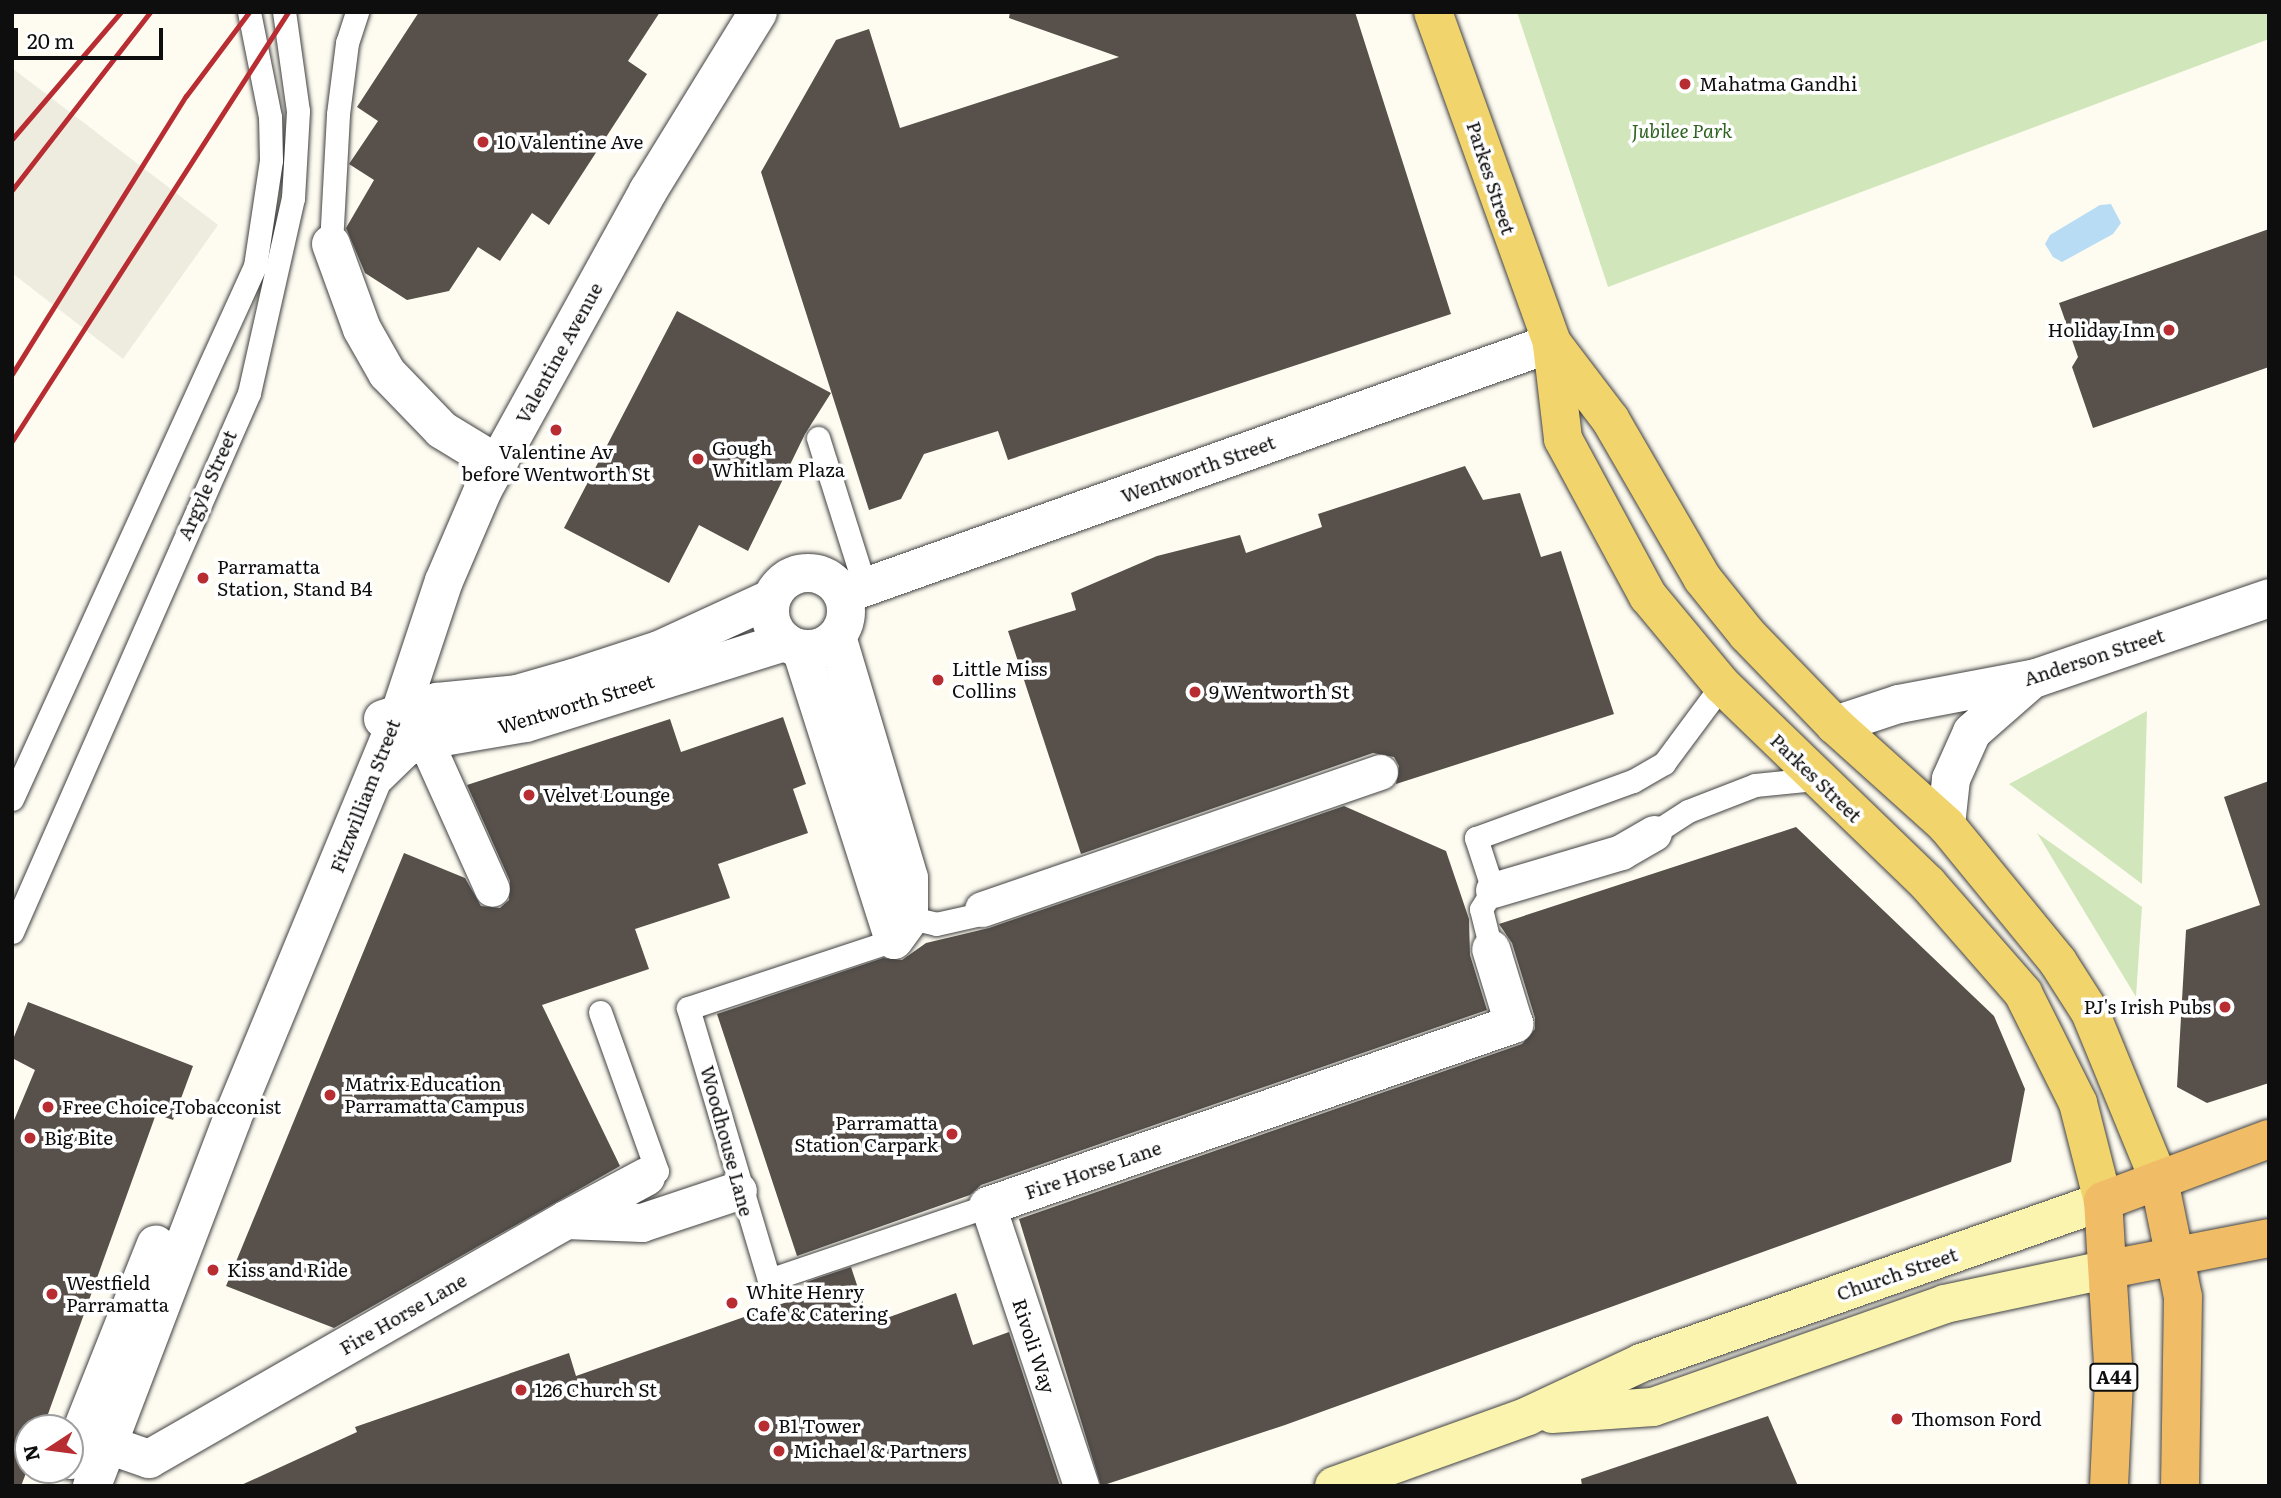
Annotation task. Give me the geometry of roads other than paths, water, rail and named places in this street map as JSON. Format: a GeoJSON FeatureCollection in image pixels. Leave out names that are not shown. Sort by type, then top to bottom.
{"type":"FeatureCollection","features":[{"type":"Feature","properties":{"kind":"highway","name":"Church Street"},"geometry":{"type":"LineString","coordinates":[[2103,1201],[2269,1139]]}},
{"type":"Feature","properties":{"kind":"highway"},"geometry":{"type":"LineString","coordinates":[[2159,1180],[2176,1256],[2185,1342],[2180,1486]]}},
{"type":"Feature","properties":{"kind":"highway","name":"A44"},"geometry":{"type":"LineString","coordinates":[[2103,1201],[2110,1269],[2114,1380],[2109,1486]]}},
{"type":"Feature","properties":{"kind":"highway","name":"Church Street"},"geometry":{"type":"LineString","coordinates":[[2110,1269],[2269,1238]]}},
{"type":"Feature","properties":{"kind":"main road","name":"Parkes Street"},"geometry":{"type":"LineString","coordinates":[[1433,12],[1552,343],[1563,439],[1648,596],[1722,685],[1815,779],[1928,884],[2023,993],[2078,1103],[2103,1201]]}},
{"type":"Feature","properties":{"kind":"main road","name":"Parkes Street"},"geometry":{"type":"LineString","coordinates":[[1552,343],[1610,419],[1702,578],[1790,683],[1946,825],[2005,891],[2090,1012],[2159,1180]]}},
{"type":"Feature","properties":{"kind":"main road","name":"Church Street"},"geometry":{"type":"LineString","coordinates":[[1334,1486],[1528,1416],[1641,1363],[2103,1201]]}},
{"type":"Feature","properties":{"kind":"main road","name":"Church Street"},"geometry":{"type":"LineString","coordinates":[[1528,1416],[1653,1408],[1945,1304],[2110,1269]]}},
{"type":"Feature","properties":{"kind":"street","name":"Valentine Avenue"},"geometry":{"type":"LineString","coordinates":[[413,726],[430,620],[498,464],[648,191],[758,12]]}},
{"type":"Feature","properties":{"kind":"street"},"geometry":{"type":"LineString","coordinates":[[331,244],[362,329],[387,373],[442,430],[498,464]]}},
{"type":"Feature","properties":{"kind":"street","name":"Wentworth Street"},"geometry":{"type":"LineString","coordinates":[[854,591],[1552,343]]}},
{"type":"Feature","properties":{"kind":"street"},"geometry":{"type":"LineString","coordinates":[[793,646],[820,648],[837,636],[854,591],[828,578],[806,572],[785,580],[772,598],[770,620],[793,646],[896,923]]}},
{"type":"Feature","properties":{"kind":"street","name":"Wentworth Street"},"geometry":{"type":"LineString","coordinates":[[375,776],[405,748],[413,726],[464,698],[517,694],[573,678],[659,650],[772,598]]}},
{"type":"Feature","properties":{"kind":"street","name":"Anderson Street"},"geometry":{"type":"LineString","coordinates":[[1835,725],[1899,704],[2036,678],[2269,598]]}},
{"type":"Feature","properties":{"kind":"street"},"geometry":{"type":"LineString","coordinates":[[430,620],[439,676],[464,698]]}},
{"type":"Feature","properties":{"kind":"street"},"geometry":{"type":"LineString","coordinates":[[837,636],[909,878],[896,923]]}},
{"type":"Feature","properties":{"kind":"street","name":"Wentworth Street"},"geometry":{"type":"LineString","coordinates":[[413,726],[526,723],[793,646]]}},
{"type":"Feature","properties":{"kind":"street"},"geometry":{"type":"LineString","coordinates":[[1946,825],[1951,779],[1972,732],[2036,678]]}},
{"type":"Feature","properties":{"kind":"street"},"geometry":{"type":"LineString","coordinates":[[413,726],[492,889]]}},
{"type":"Feature","properties":{"kind":"street","name":"Fitzwilliam Street"},"geometry":{"type":"LineString","coordinates":[[92,1486],[86,1447],[352,765],[367,733],[413,726]]}},
{"type":"Feature","properties":{"kind":"street"},"geometry":{"type":"LineString","coordinates":[[994,913],[1380,772]]}},
{"type":"Feature","properties":{"kind":"street","name":"Fitzwilliam Street"},"geometry":{"type":"LineString","coordinates":[[86,1447],[232,1119],[375,776]]}},
{"type":"Feature","properties":{"kind":"street"},"geometry":{"type":"LineString","coordinates":[[1493,890],[1621,852],[1654,833]]}},
{"type":"Feature","properties":{"kind":"street","name":"Fire Horse Lane"},"geometry":{"type":"LineString","coordinates":[[988,1206],[1514,1024],[1491,949]]}},
{"type":"Feature","properties":{"kind":"street","name":"Fire Horse Lane"},"geometry":{"type":"LineString","coordinates":[[86,1447],[149,1459],[646,1177]]}},
{"type":"Feature","properties":{"kind":"street"},"geometry":{"type":"LineString","coordinates":[[566,1220],[642,1223],[738,1191]]}},
{"type":"Feature","properties":{"kind":"street","name":"Rivoli Way"},"geometry":{"type":"LineString","coordinates":[[988,1206],[1081,1486]]}},
{"type":"Feature","properties":{"kind":"lane"},"geometry":{"type":"LineString","coordinates":[[12,799],[255,265],[271,160],[270,117],[249,12]]}},
{"type":"Feature","properties":{"kind":"lane","name":"Argyle Street"},"geometry":{"type":"LineString","coordinates":[[12,932],[249,393],[293,198],[298,111],[284,12]]}},
{"type":"Feature","properties":{"kind":"lane"},"geometry":{"type":"LineString","coordinates":[[331,244],[338,114],[347,43],[357,12]]}},
{"type":"Feature","properties":{"kind":"lane"},"geometry":{"type":"LineString","coordinates":[[818,438],[854,591]]}},
{"type":"Feature","properties":{"kind":"lane"},"geometry":{"type":"LineString","coordinates":[[1491,949],[1481,909],[1493,890],[1476,838],[1633,781],[1664,763],[1722,685]]}},
{"type":"Feature","properties":{"kind":"lane"},"geometry":{"type":"LineString","coordinates":[[1654,833],[1688,811],[1755,785],[1815,779]]}},
{"type":"Feature","properties":{"kind":"lane"},"geometry":{"type":"LineString","coordinates":[[896,923],[936,924],[994,913]]}},
{"type":"Feature","properties":{"kind":"lane","name":"Woodhouse Lane"},"geometry":{"type":"LineString","coordinates":[[896,923],[818,965],[688,1008],[723,1116],[738,1191],[769,1280],[988,1206]]}},
{"type":"Feature","properties":{"kind":"lane"},"geometry":{"type":"LineString","coordinates":[[781,993],[818,965]]}},
{"type":"Feature","properties":{"kind":"lane"},"geometry":{"type":"LineString","coordinates":[[600,1012],[657,1171],[646,1177]]}},
{"type":"Feature","properties":{"kind":"water"},"geometry":{"type":"Polygon","coordinates":[[[2111,204],[2121,223],[2113,234],[2062,262],[2053,257],[2045,244],[2050,235],[2100,205],[2111,204]]]}},
{"type":"Feature","properties":{"kind":"railway"},"geometry":{"type":"LineString","coordinates":[[12,139],[121,12]]}},
{"type":"Feature","properties":{"kind":"railway"},"geometry":{"type":"LineString","coordinates":[[12,190],[150,12]]}},
{"type":"Feature","properties":{"kind":"railway"},"geometry":{"type":"LineString","coordinates":[[12,374],[186,96],[249,12]]}},
{"type":"Feature","properties":{"kind":"railway"},"geometry":{"type":"LineString","coordinates":[[12,441],[288,12]]}},
{"type":"Feature","properties":{"kind":"place","name":"Mahatma Gandhi"},"geometry":{"type":"Point","coordinates":[1685,84]}},
{"type":"Feature","properties":{"kind":"place","name":"10 Valentine Ave"},"geometry":{"type":"Point","coordinates":[483,142]}},
{"type":"Feature","properties":{"kind":"place","name":"Holiday Inn"},"geometry":{"type":"Point","coordinates":[2169,330]}},
{"type":"Feature","properties":{"kind":"place","name":"Valentine Av before Wentworth St"},"geometry":{"type":"Point","coordinates":[556,430]}},
{"type":"Feature","properties":{"kind":"place","name":"Gough Whitlam Plaza"},"geometry":{"type":"Point","coordinates":[698,459]}},
{"type":"Feature","properties":{"kind":"place","name":"Parramatta Station, Stand B4"},"geometry":{"type":"Point","coordinates":[203,578]}},
{"type":"Feature","properties":{"kind":"place","name":"Little Miss Collins"},"geometry":{"type":"Point","coordinates":[938,680]}},
{"type":"Feature","properties":{"kind":"place","name":"9 Wentworth St"},"geometry":{"type":"Point","coordinates":[1195,692]}},
{"type":"Feature","properties":{"kind":"place","name":"Velvet Lounge"},"geometry":{"type":"Point","coordinates":[529,795]}},
{"type":"Feature","properties":{"kind":"place","name":"PJ's Irish Pubs"},"geometry":{"type":"Point","coordinates":[2225,1007]}},
{"type":"Feature","properties":{"kind":"place","name":"Matrix Education Parramatta Campus"},"geometry":{"type":"Point","coordinates":[330,1095]}},
{"type":"Feature","properties":{"kind":"place","name":"Free Choice Tobacconist"},"geometry":{"type":"Point","coordinates":[48,1107]}},
{"type":"Feature","properties":{"kind":"place","name":"Parramatta Station Carpark"},"geometry":{"type":"Point","coordinates":[952,1134]}},
{"type":"Feature","properties":{"kind":"place","name":"Big Bite"},"geometry":{"type":"Point","coordinates":[30,1138]}},
{"type":"Feature","properties":{"kind":"place","name":"Kiss and Ride"},"geometry":{"type":"Point","coordinates":[213,1270]}},
{"type":"Feature","properties":{"kind":"place","name":"Westfield Parramatta"},"geometry":{"type":"Point","coordinates":[52,1294]}},
{"type":"Feature","properties":{"kind":"place","name":"White Henry Cafe & Catering"},"geometry":{"type":"Point","coordinates":[732,1303]}},
{"type":"Feature","properties":{"kind":"place","name":"126 Church St"},"geometry":{"type":"Point","coordinates":[521,1390]}},
{"type":"Feature","properties":{"kind":"place","name":"Thomson Ford"},"geometry":{"type":"Point","coordinates":[1897,1419]}},
{"type":"Feature","properties":{"kind":"place","name":"B1 Tower"},"geometry":{"type":"Point","coordinates":[764,1426]}},
{"type":"Feature","properties":{"kind":"place","name":"Michael & Partners"},"geometry":{"type":"Point","coordinates":[779,1451]}},
{"type":"Feature","properties":{"kind":"park label","name":"Jubilee Park"},"geometry":{"type":"Point","coordinates":[1682,131]}}]}
